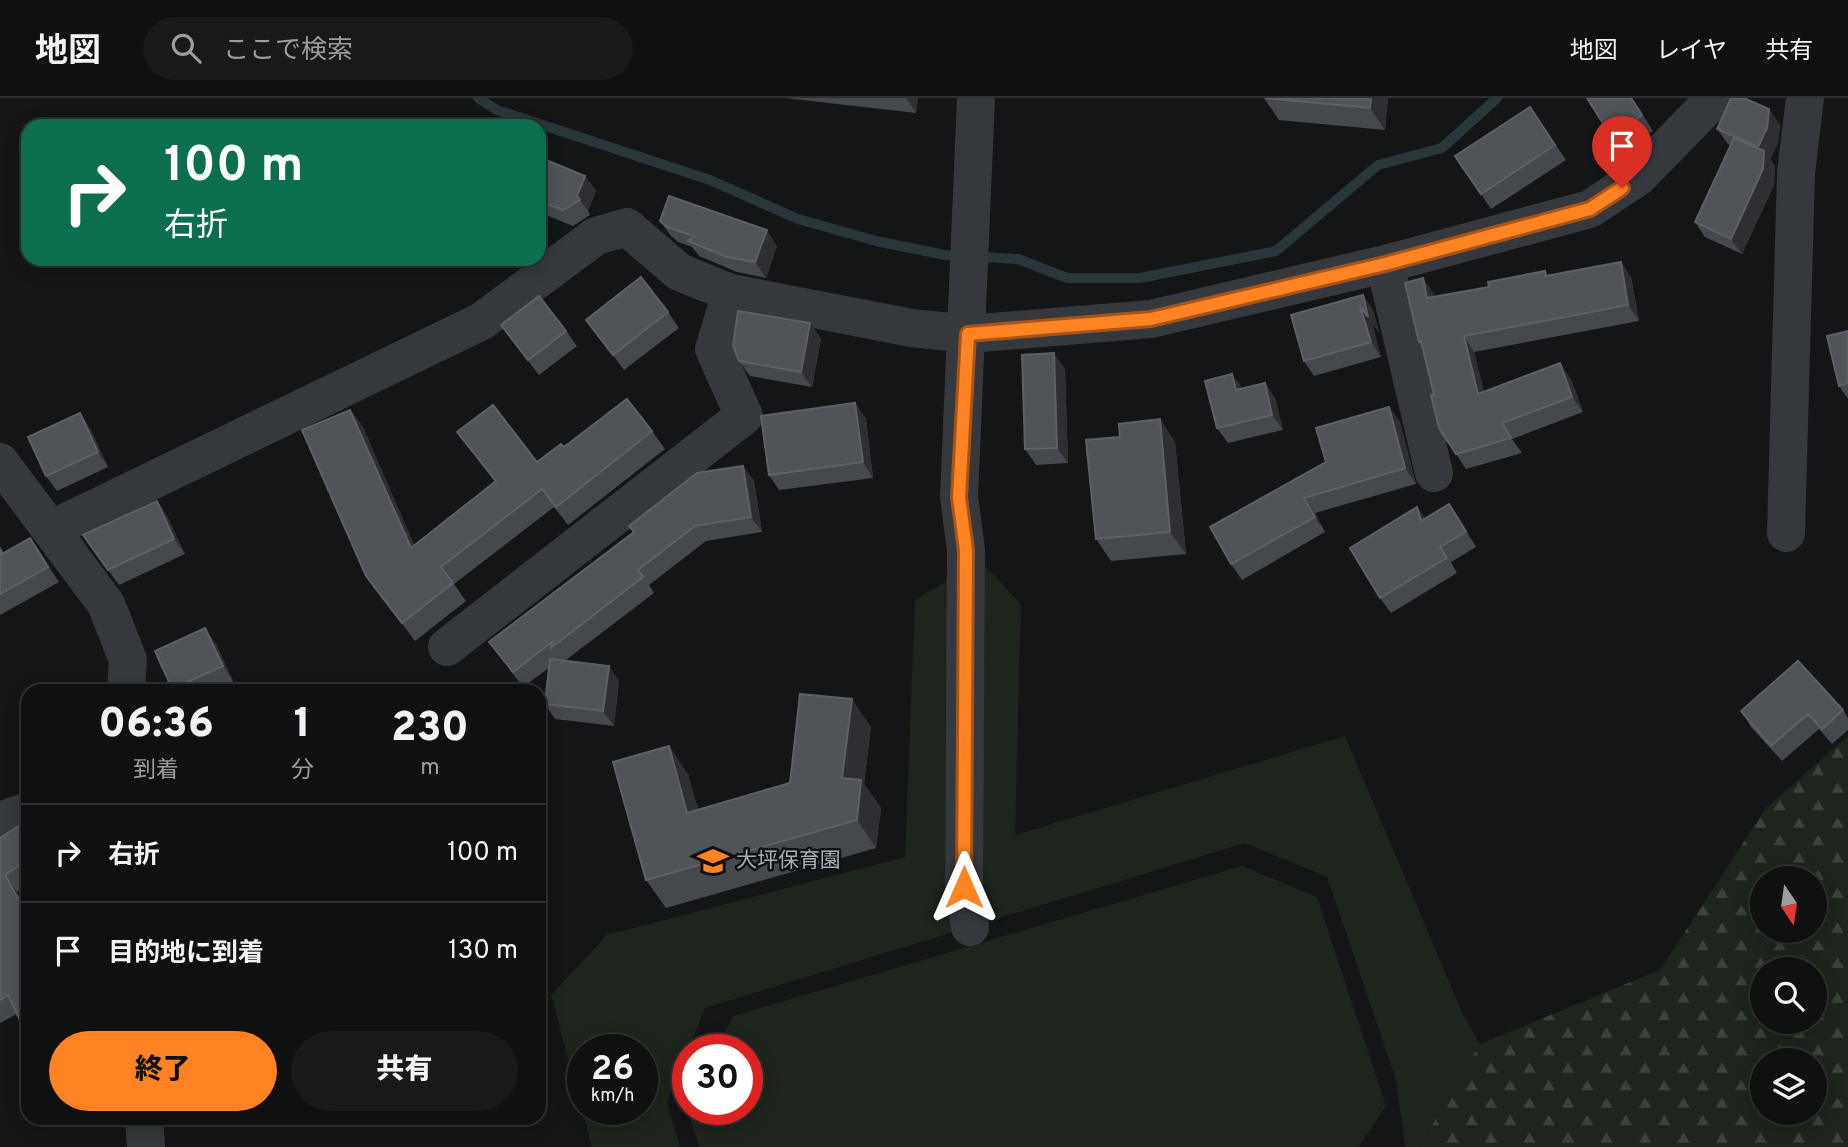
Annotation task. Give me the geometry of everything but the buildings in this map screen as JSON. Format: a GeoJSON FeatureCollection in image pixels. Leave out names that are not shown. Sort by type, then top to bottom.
{"type":"FeatureCollection","features":[{"type":"Feature","properties":{"kind":"street"},"geometry":{"type":"LineString","coordinates":[[971,927],[964,887],[966,550],[959,497],[976,98]]}},
{"type":"Feature","properties":{"kind":"street"},"geometry":{"type":"LineString","coordinates":[[52,530],[482,321],[596,236],[627,228],[679,272],[731,293],[912,328],[968,318],[1151,319],[1385,264],[1590,209],[1638,177],[1715,98]]}},
{"type":"Feature","properties":{"kind":"street"},"geometry":{"type":"LineString","coordinates":[[1786,533],[1796,173],[1805,98]]}},
{"type":"Feature","properties":{"kind":"street"},"geometry":{"type":"LineString","coordinates":[[1385,264],[1434,473]]}},
{"type":"Feature","properties":{"kind":"street"},"geometry":{"type":"LineString","coordinates":[[447,647],[744,416],[714,349],[731,293]]}},
{"type":"Feature","properties":{"kind":"street"},"geometry":{"type":"LineString","coordinates":[[0,461],[106,604],[128,660],[126,684]]}},
{"type":"Feature","properties":{"kind":"street"},"geometry":{"type":"LineString","coordinates":[[0,821],[21,814]]}},
{"type":"Feature","properties":{"kind":"street"},"geometry":{"type":"LineString","coordinates":[[144,1125],[146,1147]]}},
{"type":"Feature","properties":{"kind":"green space"},"geometry":{"type":"Polygon","coordinates":[[[980,561],[1021,604],[1015,835],[1345,736],[1462,1012],[1480,1044],[1419,1147],[1405,1147],[1396,1080],[1327,877],[1245,843],[705,1008],[694,1034],[672,1034],[672,1090],[667,1102],[680,1147],[592,1147],[586,1125],[658,1125],[658,1034],[567,1034],[567,1054],[551,995],[607,935],[905,857],[915,600],[980,561]]]}},
{"type":"Feature","properties":{"kind":"green space"},"geometry":{"type":"Polygon","coordinates":[[[1848,736],[1848,1147],[1419,1147],[1480,1044],[1660,970],[1766,808],[1848,736]]]}},
{"type":"Feature","properties":{"kind":"green space"},"geometry":{"type":"Polygon","coordinates":[[[1242,866],[1317,897],[1386,1106],[1359,1147],[699,1147],[692,1125],[763,1125],[763,1034],[724,1034],[733,1016],[1242,866]]]}},
{"type":"Feature","properties":{"kind":"waterway"},"geometry":{"type":"LineString","coordinates":[[478,98],[497,110],[524,119]]}},
{"type":"Feature","properties":{"kind":"waterway"},"geometry":{"type":"LineString","coordinates":[[546,126],[710,180],[798,219],[876,241],[945,255],[1018,259],[1067,278],[1140,278],[1276,251],[1378,165],[1442,148],[1497,98]]}},
{"type":"Feature","properties":{"kind":"place","name":"大坪保育園"},"geometry":{"type":"Point","coordinates":[713,861]}},
{"type":"Feature","properties":{"kind":"route"},"geometry":{"type":"LineString","coordinates":[[964,887],[966,550],[959,497],[968,334],[1151,319],[1385,264],[1590,209],[1622,188]]}}]}
